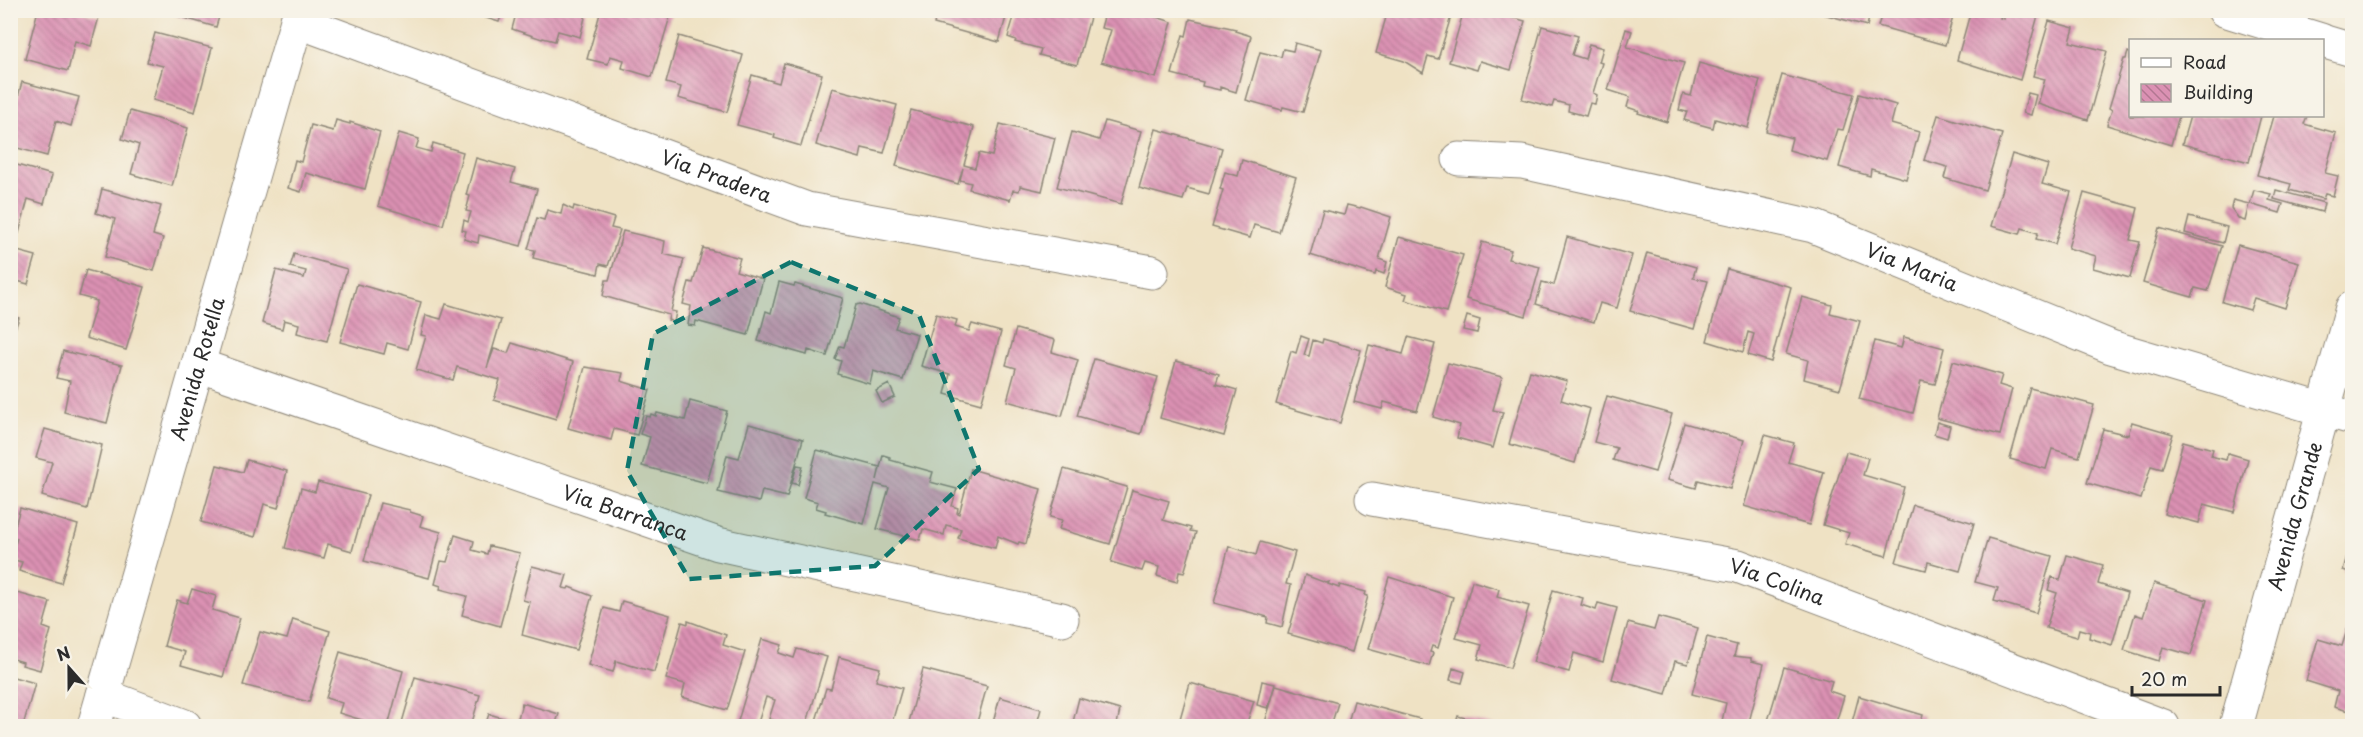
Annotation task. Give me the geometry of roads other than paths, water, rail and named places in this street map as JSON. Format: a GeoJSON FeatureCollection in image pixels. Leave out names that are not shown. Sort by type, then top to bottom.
{"type":"FeatureCollection","features":[{"type":"Feature","properties":{"kind":"street"},"geometry":{"type":"LineString","coordinates":[[2224,10],[2316,39]]}},
{"type":"Feature","properties":{"kind":"street","name":"Via Pradera"},"geometry":{"type":"LineString","coordinates":[[298,16],[807,209],[1152,272]]}},
{"type":"Feature","properties":{"kind":"street","name":"Avenida Rotella"},"geometry":{"type":"LineString","coordinates":[[94,726],[298,16]]}},
{"type":"Feature","properties":{"kind":"street"},"geometry":{"type":"LineString","coordinates":[[2324,42],[2352,50]]}},
{"type":"Feature","properties":{"kind":"street","name":"Via Maria"},"geometry":{"type":"LineString","coordinates":[[1459,159],[1522,162],[1813,226],[2111,347],[2338,414]]}},
{"type":"Feature","properties":{"kind":"street","name":"Avenida Grande"},"geometry":{"type":"LineString","coordinates":[[2235,726],[2338,414],[2352,308]]}},
{"type":"Feature","properties":{"kind":"street","name":"Via Barranca"},"geometry":{"type":"LineString","coordinates":[[198,365],[718,544],[1062,620]]}},
{"type":"Feature","properties":{"kind":"street","name":"Via Colina"},"geometry":{"type":"LineString","coordinates":[[1372,499],[1738,566],[2163,726]]}},
{"type":"Feature","properties":{"kind":"street"},"geometry":{"type":"LineString","coordinates":[[103,695],[185,726]]}}]}
